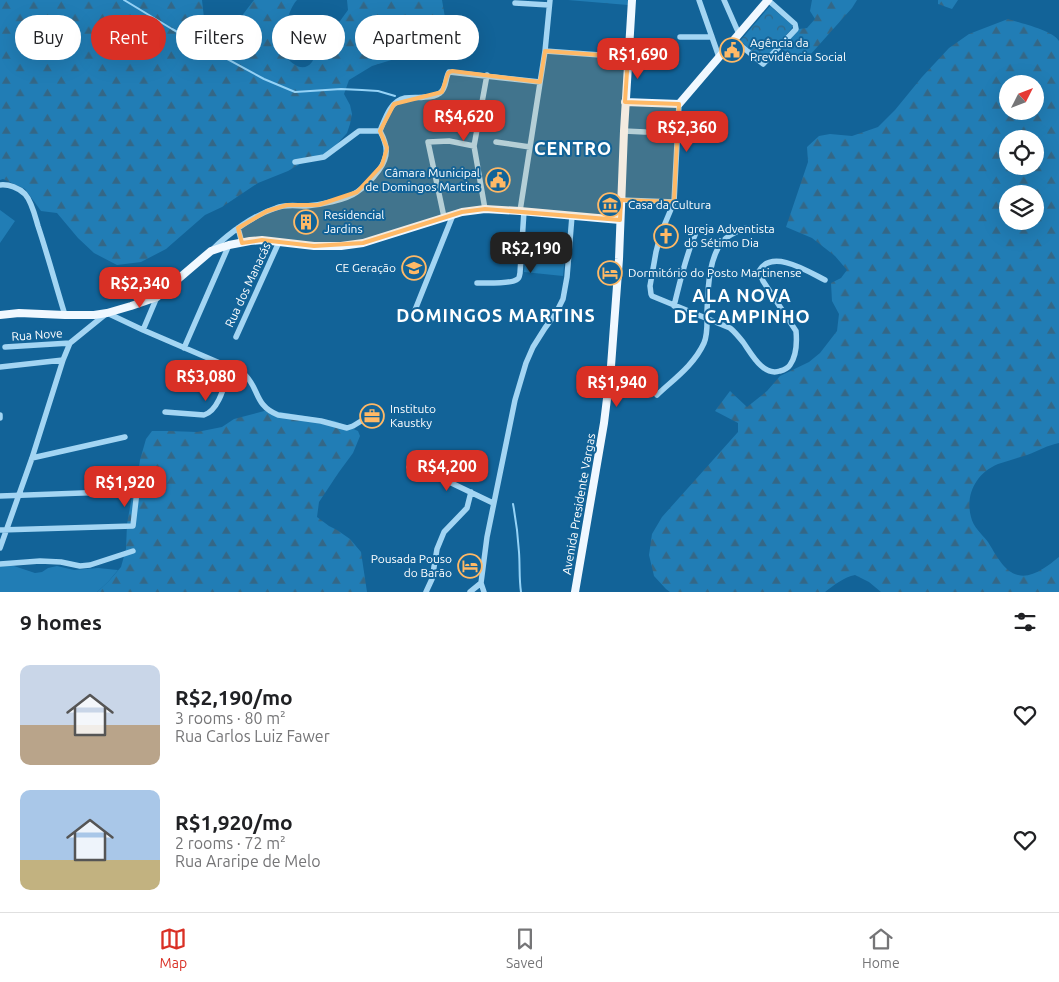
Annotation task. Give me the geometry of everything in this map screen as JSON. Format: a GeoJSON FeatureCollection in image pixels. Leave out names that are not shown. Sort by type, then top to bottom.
{"type":"FeatureCollection","features":[{"type":"Feature","properties":{"kind":"main road","name":"Avenida Presidente Vargas"},"geometry":{"type":"LineString","coordinates":[[575,592],[604,422],[615,317],[625,102],[632,0]]}},
{"type":"Feature","properties":{"kind":"main road"},"geometry":{"type":"LineString","coordinates":[[625,102],[679,104],[768,0]]}},
{"type":"Feature","properties":{"kind":"main road"},"geometry":{"type":"LineString","coordinates":[[0,315],[19,313],[94,315],[107,313],[157,297],[211,251],[242,242],[262,240],[314,246],[341,246],[363,243],[444,217],[485,209],[620,220]]}},
{"type":"Feature","properties":{"kind":"street"},"geometry":{"type":"LineString","coordinates":[[699,0],[719,58]]}},
{"type":"Feature","properties":{"kind":"street"},"geometry":{"type":"LineString","coordinates":[[724,0],[737,37],[764,64],[796,29],[795,24],[768,0]]}},
{"type":"Feature","properties":{"kind":"street"},"geometry":{"type":"LineString","coordinates":[[477,283],[510,282],[517,280],[520,273],[522,211],[545,51],[549,2],[515,3]]}},
{"type":"Feature","properties":{"kind":"street"},"geometry":{"type":"LineString","coordinates":[[680,37],[712,37]]}},
{"type":"Feature","properties":{"kind":"street"},"geometry":{"type":"LineString","coordinates":[[545,51],[628,57]]}},
{"type":"Feature","properties":{"kind":"street"},"geometry":{"type":"LineString","coordinates":[[380,131],[387,114],[394,104],[404,98],[426,97],[438,94],[443,90],[446,76],[449,72],[540,82]]}},
{"type":"Feature","properties":{"kind":"street"},"geometry":{"type":"LineString","coordinates":[[485,209],[474,146],[487,75]]}},
{"type":"Feature","properties":{"kind":"street"},"geometry":{"type":"LineString","coordinates":[[679,104],[674,202],[661,233],[656,252],[650,286],[651,294],[654,298],[730,328],[768,371],[775,372],[788,367],[793,360],[797,338],[796,331],[763,281],[760,271],[762,267],[768,262],[785,262],[825,280]]}},
{"type":"Feature","properties":{"kind":"street"},"geometry":{"type":"LineString","coordinates":[[295,162],[324,157],[359,131],[380,131]]}},
{"type":"Feature","properties":{"kind":"street"},"geometry":{"type":"LineString","coordinates":[[211,251],[238,228],[267,211],[287,205],[306,206],[318,204],[357,192],[369,182],[382,165],[387,148],[380,131]]}},
{"type":"Feature","properties":{"kind":"street"},"geometry":{"type":"LineString","coordinates":[[624,131],[645,132]]}},
{"type":"Feature","properties":{"kind":"street"},"geometry":{"type":"LineString","coordinates":[[444,217],[428,142],[449,141],[474,146]]}},
{"type":"Feature","properties":{"kind":"street"},"geometry":{"type":"LineString","coordinates":[[496,142],[530,147]]}},
{"type":"Feature","properties":{"kind":"street"},"geometry":{"type":"LineString","coordinates":[[0,185],[6,185],[23,192],[29,200],[65,315]]}},
{"type":"Feature","properties":{"kind":"street"},"geometry":{"type":"LineString","coordinates":[[621,200],[674,202]]}},
{"type":"Feature","properties":{"kind":"street"},"geometry":{"type":"LineString","coordinates":[[414,310],[453,215]]}},
{"type":"Feature","properties":{"kind":"street"},"geometry":{"type":"LineString","coordinates":[[484,592],[481,583],[487,538],[515,400],[533,347],[563,299],[567,277],[572,216]]}},
{"type":"Feature","properties":{"kind":"street"},"geometry":{"type":"LineString","coordinates":[[238,228],[242,242]]}},
{"type":"Feature","properties":{"kind":"street"},"geometry":{"type":"LineString","coordinates":[[657,395],[688,367],[704,343],[709,277],[718,250],[722,242],[727,238],[746,228]]}},
{"type":"Feature","properties":{"kind":"street"},"geometry":{"type":"LineString","coordinates":[[674,306],[682,269],[694,235]]}},
{"type":"Feature","properties":{"kind":"street","name":"Rua dos Manacás"},"geometry":{"type":"LineString","coordinates":[[236,337],[279,242]]}},
{"type":"Feature","properties":{"kind":"street"},"geometry":{"type":"LineString","coordinates":[[184,348],[229,245]]}},
{"type":"Feature","properties":{"kind":"street"},"geometry":{"type":"LineString","coordinates":[[143,330],[157,297]]}},
{"type":"Feature","properties":{"kind":"street"},"geometry":{"type":"LineString","coordinates":[[0,548],[3,530],[19,496],[70,343],[107,313],[243,373],[253,383],[258,399],[271,412],[278,415],[321,421],[347,428],[366,418]]}},
{"type":"Feature","properties":{"kind":"street","name":"Rua Nove"},"geometry":{"type":"LineString","coordinates":[[6,347],[70,343]]}},
{"type":"Feature","properties":{"kind":"street"},"geometry":{"type":"LineString","coordinates":[[0,367],[63,360]]}},
{"type":"Feature","properties":{"kind":"street"},"geometry":{"type":"LineString","coordinates":[[165,412],[204,415],[208,413],[217,405],[230,367]]}},
{"type":"Feature","properties":{"kind":"street"},"geometry":{"type":"LineString","coordinates":[[32,458],[125,437]]}},
{"type":"Feature","properties":{"kind":"street"},"geometry":{"type":"LineString","coordinates":[[409,467],[442,479],[493,503]]}},
{"type":"Feature","properties":{"kind":"street"},"geometry":{"type":"LineString","coordinates":[[0,496],[137,492],[133,526],[3,530]]}},
{"type":"Feature","properties":{"kind":"street"},"geometry":{"type":"LineString","coordinates":[[426,592],[432,578],[437,549],[444,532],[467,508],[471,492]]}},
{"type":"Feature","properties":{"kind":"street"},"geometry":{"type":"LineString","coordinates":[[0,564],[40,561],[80,566],[90,565],[133,551]]}},
{"type":"Feature","properties":{"kind":"street"},"geometry":{"type":"LineString","coordinates":[[470,592],[481,583]]}},
{"type":"Feature","properties":{"kind":"highlighted area"},"geometry":{"type":"Polygon","coordinates":[[[545,51],[628,57],[625,102],[679,104],[674,202],[621,200],[620,220],[485,209],[462,212],[363,243],[314,246],[262,240],[242,243],[238,228],[267,211],[287,205],[318,205],[357,192],[382,165],[387,148],[380,131],[394,104],[442,92],[448,73],[452,71],[540,82],[545,51]]]}},
{"type":"Feature","properties":{"kind":"green space"},"geometry":{"type":"Polygon","coordinates":[[[0,0],[202,0],[204,15],[176,15],[176,60],[262,60],[262,15],[243,15],[254,0],[297,0],[289,15],[272,15],[272,60],[289,60],[297,66],[305,67],[313,60],[345,60],[344,15],[348,10],[347,0],[442,0],[445,15],[355,15],[355,60],[391,60],[372,66],[349,80],[344,94],[352,114],[347,133],[327,155],[300,164],[258,183],[222,207],[205,215],[166,249],[141,262],[117,265],[94,253],[78,238],[57,213],[41,211],[25,189],[3,179],[0,180],[0,0]]]}},
{"type":"Feature","properties":{"kind":"green space"},"geometry":{"type":"Polygon","coordinates":[[[568,0],[629,0],[628,5],[568,0]]]}},
{"type":"Feature","properties":{"kind":"green space"},"geometry":{"type":"Polygon","coordinates":[[[812,0],[857,0],[810,55],[794,58],[781,48],[799,29],[807,28],[815,19],[810,11],[812,0]]]}},
{"type":"Feature","properties":{"kind":"green space"},"geometry":{"type":"Polygon","coordinates":[[[938,0],[958,0],[952,9],[938,4],[938,0]]]}},
{"type":"Feature","properties":{"kind":"green space"},"geometry":{"type":"Polygon","coordinates":[[[770,6],[792,25],[792,28],[764,61],[740,41],[770,6]]]}},
{"type":"Feature","properties":{"kind":"green space"},"geometry":{"type":"Polygon","coordinates":[[[1008,19],[1050,33],[1059,41],[1059,443],[990,468],[978,479],[974,486],[971,493],[970,509],[972,521],[976,527],[1000,562],[1013,573],[1023,576],[1029,575],[1059,557],[1059,592],[881,592],[869,582],[855,575],[843,579],[825,592],[670,592],[654,576],[649,555],[652,534],[662,517],[738,432],[738,423],[715,411],[730,391],[747,407],[767,391],[780,376],[809,362],[820,353],[837,331],[839,314],[832,301],[831,283],[841,278],[847,270],[835,256],[812,238],[786,227],[808,162],[807,147],[819,136],[830,134],[852,136],[878,127],[949,48],[969,34],[1008,19]]]}},
{"type":"Feature","properties":{"kind":"green space"},"geometry":{"type":"Polygon","coordinates":[[[0,210],[15,221],[0,243],[0,210]]]}},
{"type":"Feature","properties":{"kind":"green space"},"geometry":{"type":"Polygon","coordinates":[[[526,251],[565,255],[563,276],[524,272],[526,251]]]}},
{"type":"Feature","properties":{"kind":"green space"},"geometry":{"type":"Polygon","coordinates":[[[268,410],[335,421],[358,431],[360,436],[353,453],[319,502],[317,517],[350,539],[361,552],[367,592],[97,592],[121,567],[126,549],[127,524],[140,460],[146,439],[152,431],[197,432],[222,427],[234,419],[268,410]]]}},
{"type":"Feature","properties":{"kind":"green space"},"geometry":{"type":"Polygon","coordinates":[[[0,565],[14,566],[35,573],[57,566],[74,570],[98,568],[118,570],[97,592],[0,592],[0,565]]]}},
{"type":"Feature","properties":{"kind":"waterway"},"geometry":{"type":"LineString","coordinates":[[124,0],[172,29],[264,79],[295,92],[341,89],[378,91],[395,96]]}},
{"type":"Feature","properties":{"kind":"waterway"},"geometry":{"type":"LineString","coordinates":[[513,504],[518,540],[521,592]]}},
{"type":"Feature","properties":{"kind":"place","name":"Agência da Previdência Social"},"geometry":{"type":"Point","coordinates":[732,50]}},
{"type":"Feature","properties":{"kind":"place","name":"Câmara Municipal de Domingos Martins"},"geometry":{"type":"Point","coordinates":[498,180]}},
{"type":"Feature","properties":{"kind":"place","name":"Casa da Cultura"},"geometry":{"type":"Point","coordinates":[610,205]}},
{"type":"Feature","properties":{"kind":"place","name":"Residencial Jardins"},"geometry":{"type":"Point","coordinates":[306,222]}},
{"type":"Feature","properties":{"kind":"place","name":"Igreja Adventista do Sétimo Dia"},"geometry":{"type":"Point","coordinates":[666,236]}},
{"type":"Feature","properties":{"kind":"place","name":"CE Geração"},"geometry":{"type":"Point","coordinates":[414,268]}},
{"type":"Feature","properties":{"kind":"place","name":"Dormitório do Posto Martinense"},"geometry":{"type":"Point","coordinates":[610,273]}},
{"type":"Feature","properties":{"kind":"place","name":"Instituto Kaustky"},"geometry":{"type":"Point","coordinates":[372,416]}},
{"type":"Feature","properties":{"kind":"place","name":"Pousada Pouso do Barão"},"geometry":{"type":"Point","coordinates":[470,566]}},
{"type":"Feature","properties":{"kind":"district","name":"CENTRO"},"geometry":{"type":"Point","coordinates":[573,149]}},
{"type":"Feature","properties":{"kind":"district","name":"ALA NOVA DE CAMPINHO"},"geometry":{"type":"Point","coordinates":[742,306]}},
{"type":"Feature","properties":{"kind":"district","name":"DOMINGOS MARTINS"},"geometry":{"type":"Point","coordinates":[496,316]}}]}
